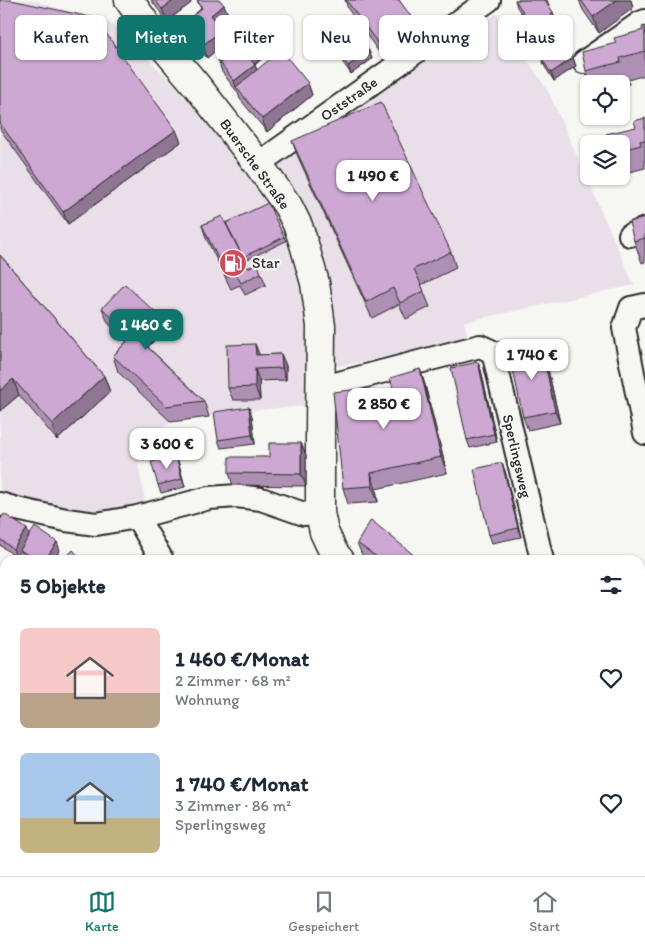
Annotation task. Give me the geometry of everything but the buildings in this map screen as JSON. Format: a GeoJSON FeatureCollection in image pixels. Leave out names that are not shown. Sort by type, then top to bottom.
{"type":"FeatureCollection","features":[{"type":"Feature","properties":{"kind":"main road","name":"Buersche Straße"},"geometry":{"type":"LineString","coordinates":[[129,0],[153,34],[197,86],[258,164],[288,206],[298,226],[315,283],[321,326],[320,513],[324,532],[336,555]]}},
{"type":"Feature","properties":{"kind":"street","name":"Oststraße"},"geometry":{"type":"LineString","coordinates":[[258,164],[489,0]]}},
{"type":"Feature","properties":{"kind":"street"},"geometry":{"type":"LineString","coordinates":[[584,62],[645,21]]}},
{"type":"Feature","properties":{"kind":"street"},"geometry":{"type":"LineString","coordinates":[[645,305],[631,308],[624,328],[645,433]]}},
{"type":"Feature","properties":{"kind":"street","name":"Sperlingsweg"},"geometry":{"type":"LineString","coordinates":[[320,388],[480,346],[493,352],[541,555]]}},
{"type":"Feature","properties":{"kind":"street"},"geometry":{"type":"LineString","coordinates":[[0,504],[66,520],[96,524],[137,517],[209,498],[237,496],[261,499],[304,514],[320,513]]}},
{"type":"Feature","properties":{"kind":"street"},"geometry":{"type":"LineString","coordinates":[[137,517],[159,555]]}},
{"type":"Feature","properties":{"kind":"shaded area"},"geometry":{"type":"Polygon","coordinates":[[[0,0],[31,0],[82,15],[15,15],[15,60],[107,60],[107,23],[112,24],[117,29],[117,60],[149,60],[173,83],[254,178],[428,60],[488,60],[488,19],[497,13],[498,60],[528,60],[548,91],[580,163],[580,185],[590,185],[634,285],[464,322],[469,343],[309,371],[306,406],[254,410],[171,422],[160,428],[151,439],[138,464],[146,506],[94,514],[48,505],[0,492],[0,0]]]}},
{"type":"Feature","properties":{"kind":"place","name":"Star"},"geometry":{"type":"Point","coordinates":[233,263]}}]}
